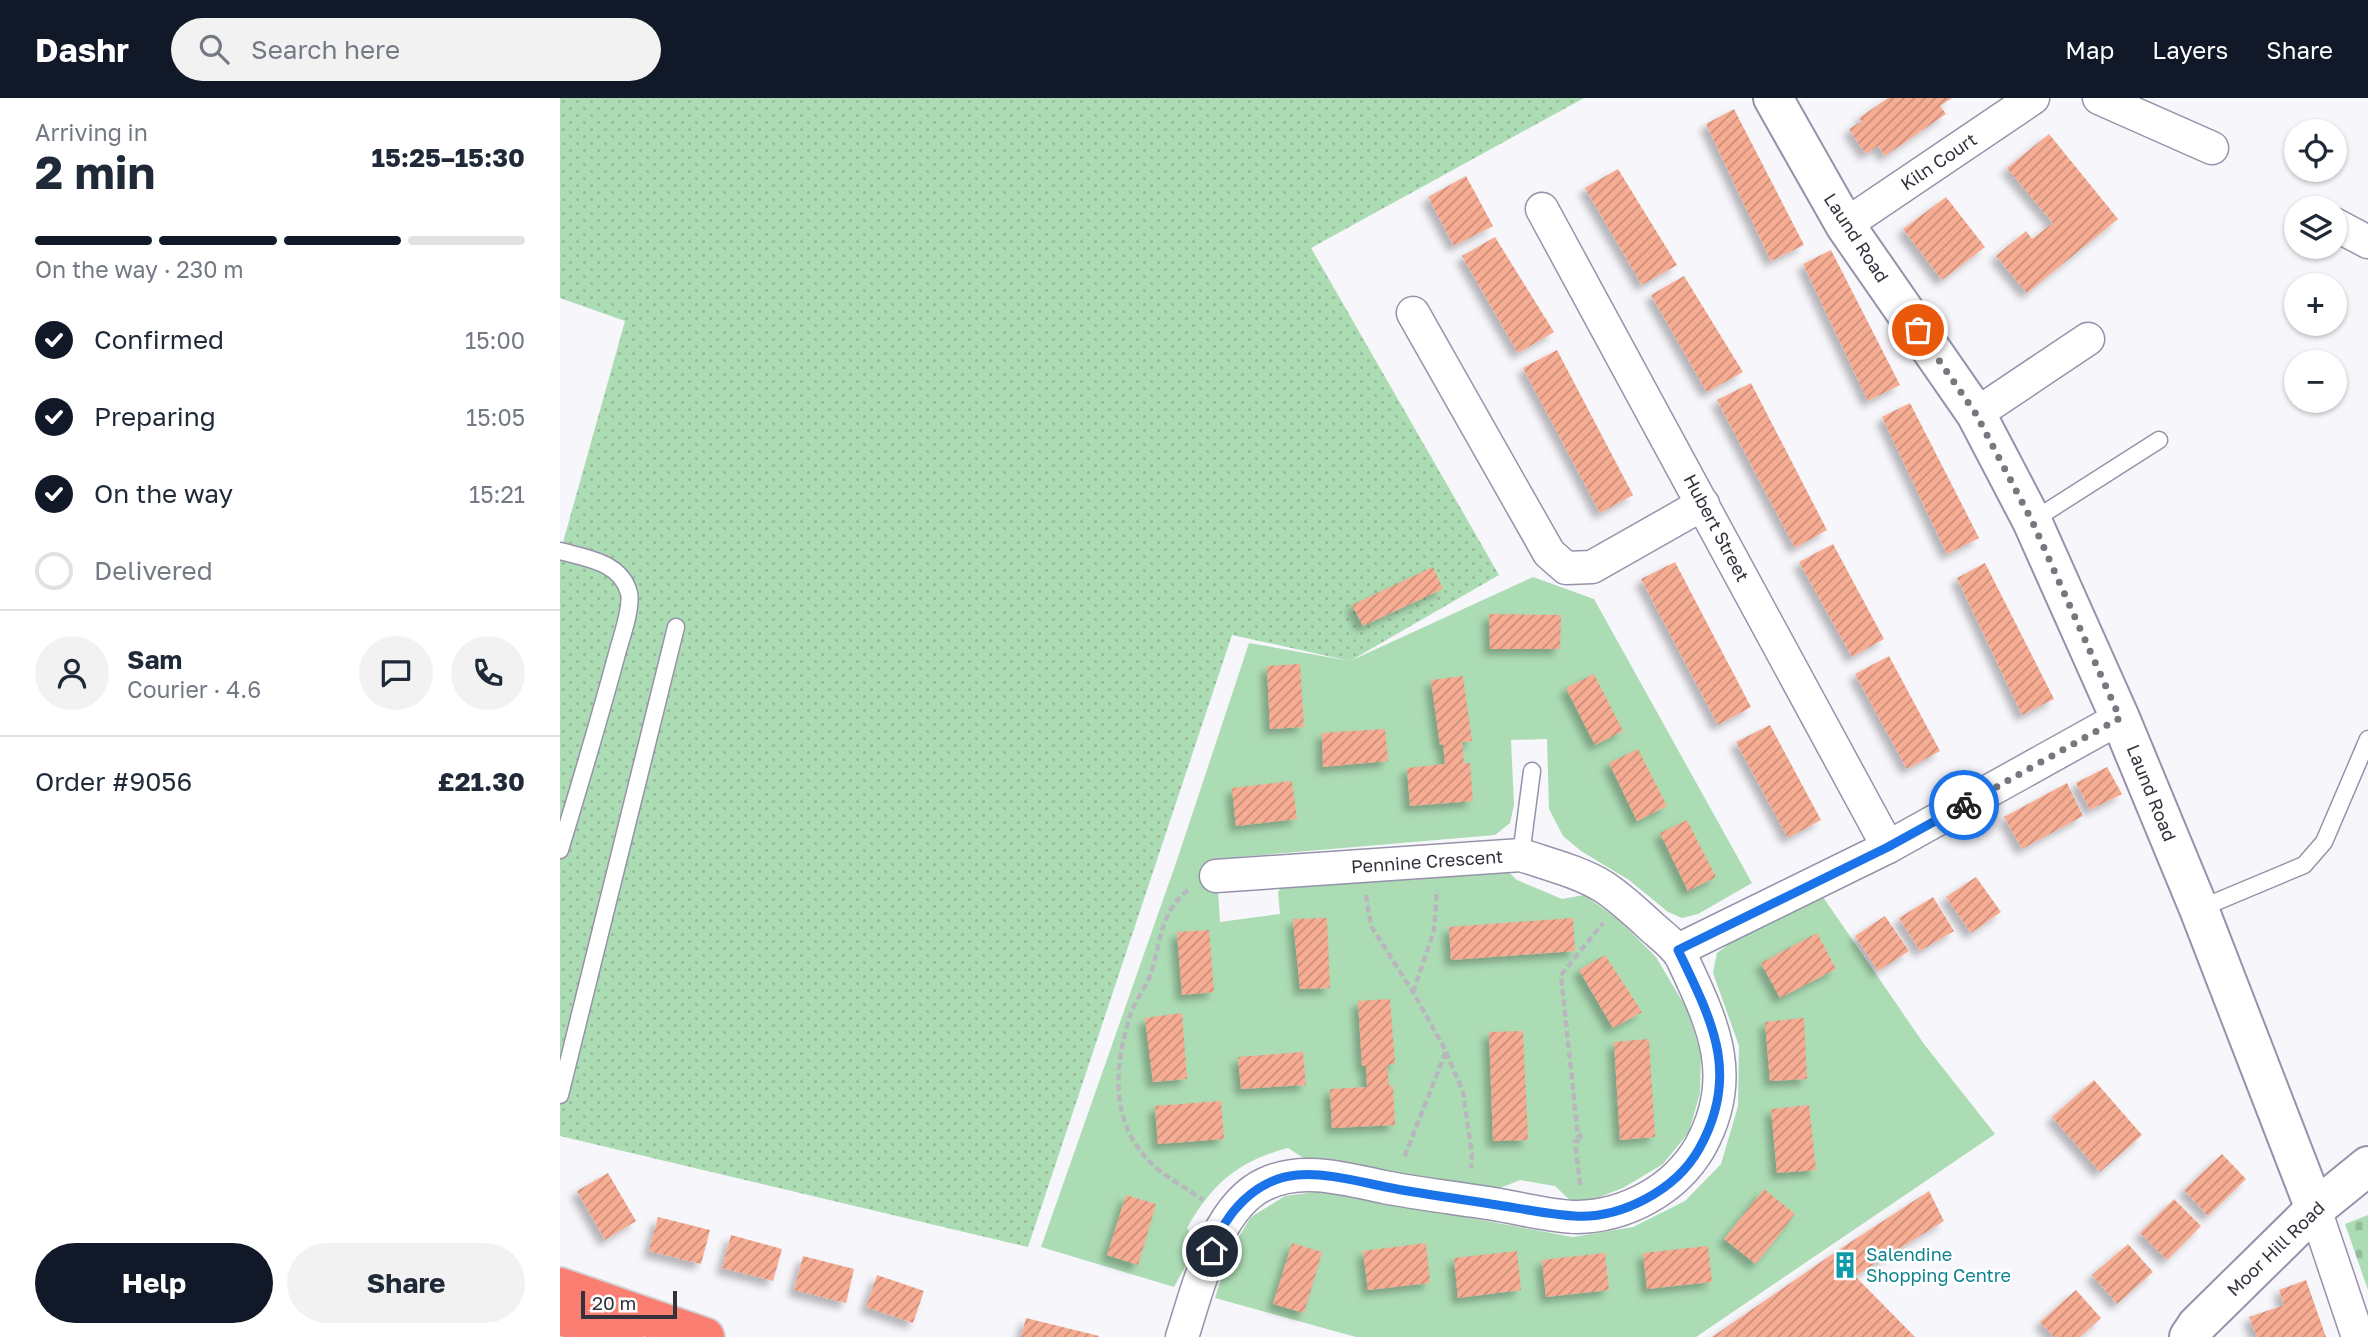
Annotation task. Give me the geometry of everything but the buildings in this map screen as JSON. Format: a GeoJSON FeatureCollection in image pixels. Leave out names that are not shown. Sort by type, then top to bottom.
{"type":"FeatureCollection","features":[{"type":"Feature","properties":{"kind":"highway"},"geometry":{"type":"LineString","coordinates":[[560,1287],[705,1337]]}},
{"type":"Feature","properties":{"kind":"highway"},"geometry":{"type":"LineString","coordinates":[[560,1316],[638,1337]]}},
{"type":"Feature","properties":{"kind":"street","name":"Laund Road"},"geometry":{"type":"LineString","coordinates":[[1773,98],[1845,225],[1976,414],[2032,521],[2120,718],[2199,909],[2315,1209],[2358,1337]]}},
{"type":"Feature","properties":{"kind":"street","name":"Kiln Court"},"geometry":{"type":"LineString","coordinates":[[1845,225],[2033,98]]}},
{"type":"Feature","properties":{"kind":"street"},"geometry":{"type":"LineString","coordinates":[[2099,98],[2212,148]]}},
{"type":"Feature","properties":{"kind":"street","name":"Hubert Street"},"geometry":{"type":"LineString","coordinates":[[1542,209],[1888,847]]}},
{"type":"Feature","properties":{"kind":"street"},"geometry":{"type":"LineString","coordinates":[[2347,231],[2368,242]]}},
{"type":"Feature","properties":{"kind":"street"},"geometry":{"type":"LineString","coordinates":[[1413,313],[1549,553],[1566,568],[1592,567],[1703,504]]}},
{"type":"Feature","properties":{"kind":"street"},"geometry":{"type":"LineString","coordinates":[[1976,414],[2088,340]]}},
{"type":"Feature","properties":{"kind":"street"},"geometry":{"type":"LineString","coordinates":[[1678,950],[1888,847],[2120,718]]}},
{"type":"Feature","properties":{"kind":"street","name":"Pennine Crescent"},"geometry":{"type":"LineString","coordinates":[[1182,1337],[1219,1229],[1238,1204],[1264,1184],[1297,1174],[1338,1178],[1577,1217],[1623,1210],[1660,1191],[1691,1163],[1711,1127],[1721,1084],[1717,1041],[1703,1002],[1678,950],[1603,886],[1561,868],[1521,855],[1216,876]]}},
{"type":"Feature","properties":{"kind":"street","name":"Moor Hill Road"},"geometry":{"type":"LineString","coordinates":[[2189,1337],[2197,1325],[2315,1209],[2368,1166]]}},
{"type":"Feature","properties":{"kind":"lane"},"geometry":{"type":"LineString","coordinates":[[2032,521],[2160,440]]}},
{"type":"Feature","properties":{"kind":"lane"},"geometry":{"type":"LineString","coordinates":[[560,551],[603,562],[619,575],[629,594],[627,617],[618,652],[560,850]]}},
{"type":"Feature","properties":{"kind":"lane"},"geometry":{"type":"LineString","coordinates":[[560,1094],[676,627]]}},
{"type":"Feature","properties":{"kind":"lane"},"geometry":{"type":"LineString","coordinates":[[2199,909],[2304,865],[2324,842],[2368,738]]}},
{"type":"Feature","properties":{"kind":"lane"},"geometry":{"type":"LineString","coordinates":[[1521,855],[1532,771]]}},
{"type":"Feature","properties":{"kind":"path"},"geometry":{"type":"LineString","coordinates":[[1413,992],[1434,931],[1438,896],[1436,861]]}},
{"type":"Feature","properties":{"kind":"path"},"geometry":{"type":"LineString","coordinates":[[1362,866],[1371,926],[1413,992],[1446,1051],[1464,1092],[1472,1155],[1471,1200]]}},
{"type":"Feature","properties":{"kind":"path"},"geometry":{"type":"LineString","coordinates":[[1203,1200],[1152,1164],[1133,1141],[1121,1111],[1117,1072],[1129,1016],[1150,975],[1166,916],[1178,898],[1196,884],[1216,876]]}},
{"type":"Feature","properties":{"kind":"path"},"geometry":{"type":"LineString","coordinates":[[1584,1216],[1575,1141],[1581,1141],[1561,975],[1621,901]]}},
{"type":"Feature","properties":{"kind":"path"},"geometry":{"type":"LineString","coordinates":[[1392,1188],[1446,1051]]}},
{"type":"Feature","properties":{"kind":"green space"},"geometry":{"type":"Polygon","coordinates":[[[560,98],[1584,98],[1311,248],[1499,575],[1350,661],[1232,635],[1028,1247],[560,1136],[560,553],[625,321],[560,298],[560,98]]]}},
{"type":"Feature","properties":{"kind":"green space"},"geometry":{"type":"Polygon","coordinates":[[[1533,577],[1594,599],[1752,883],[1698,914],[1682,918],[1668,912],[1629,880],[1581,851],[1563,836],[1549,809],[1547,739],[1511,740],[1514,805],[1510,823],[1495,835],[1216,859],[1220,922],[1280,914],[1278,892],[1285,881],[1504,868],[1517,880],[1562,899],[1584,895],[1619,920],[1656,957],[1688,1011],[1701,1055],[1700,1093],[1689,1132],[1663,1164],[1623,1188],[1576,1206],[1555,1186],[1520,1180],[1495,1190],[1308,1161],[1288,1148],[1270,1153],[1228,1176],[1196,1212],[1187,1228],[1197,1245],[1174,1287],[1041,1247],[1177,860],[1249,643],[1350,661],[1533,577]]]}},
{"type":"Feature","properties":{"kind":"green space"},"geometry":{"type":"Polygon","coordinates":[[[1821,894],[1924,1044],[1995,1134],[1696,1337],[1356,1337],[1215,1298],[1230,1251],[1251,1217],[1285,1196],[1324,1191],[1573,1237],[1633,1227],[1685,1201],[1721,1164],[1738,1106],[1739,1046],[1713,973],[1717,953],[1733,941],[1821,894]]]}},
{"type":"Feature","properties":{"kind":"green space"},"geometry":{"type":"Polygon","coordinates":[[[2368,1215],[2368,1290],[2345,1224],[2368,1215]]]}},
{"type":"Feature","properties":{"kind":"way so far"},"geometry":{"type":"LineString","coordinates":[[1918,330],[1976,414],[2032,521],[2120,718],[1964,805]]}},
{"type":"Feature","properties":{"kind":"place","name":"Salendine Shopping Centre"},"geometry":{"type":"Point","coordinates":[1845,1265]}},
{"type":"Feature","properties":{"kind":"route"},"geometry":{"type":"LineString","coordinates":[[1212,1251],[1219,1229],[1238,1204],[1264,1184],[1297,1174],[1338,1178],[1577,1217],[1623,1210],[1660,1191],[1691,1163],[1711,1127],[1721,1084],[1717,1041],[1703,1002],[1678,950],[1888,847],[1964,805]]}}]}
